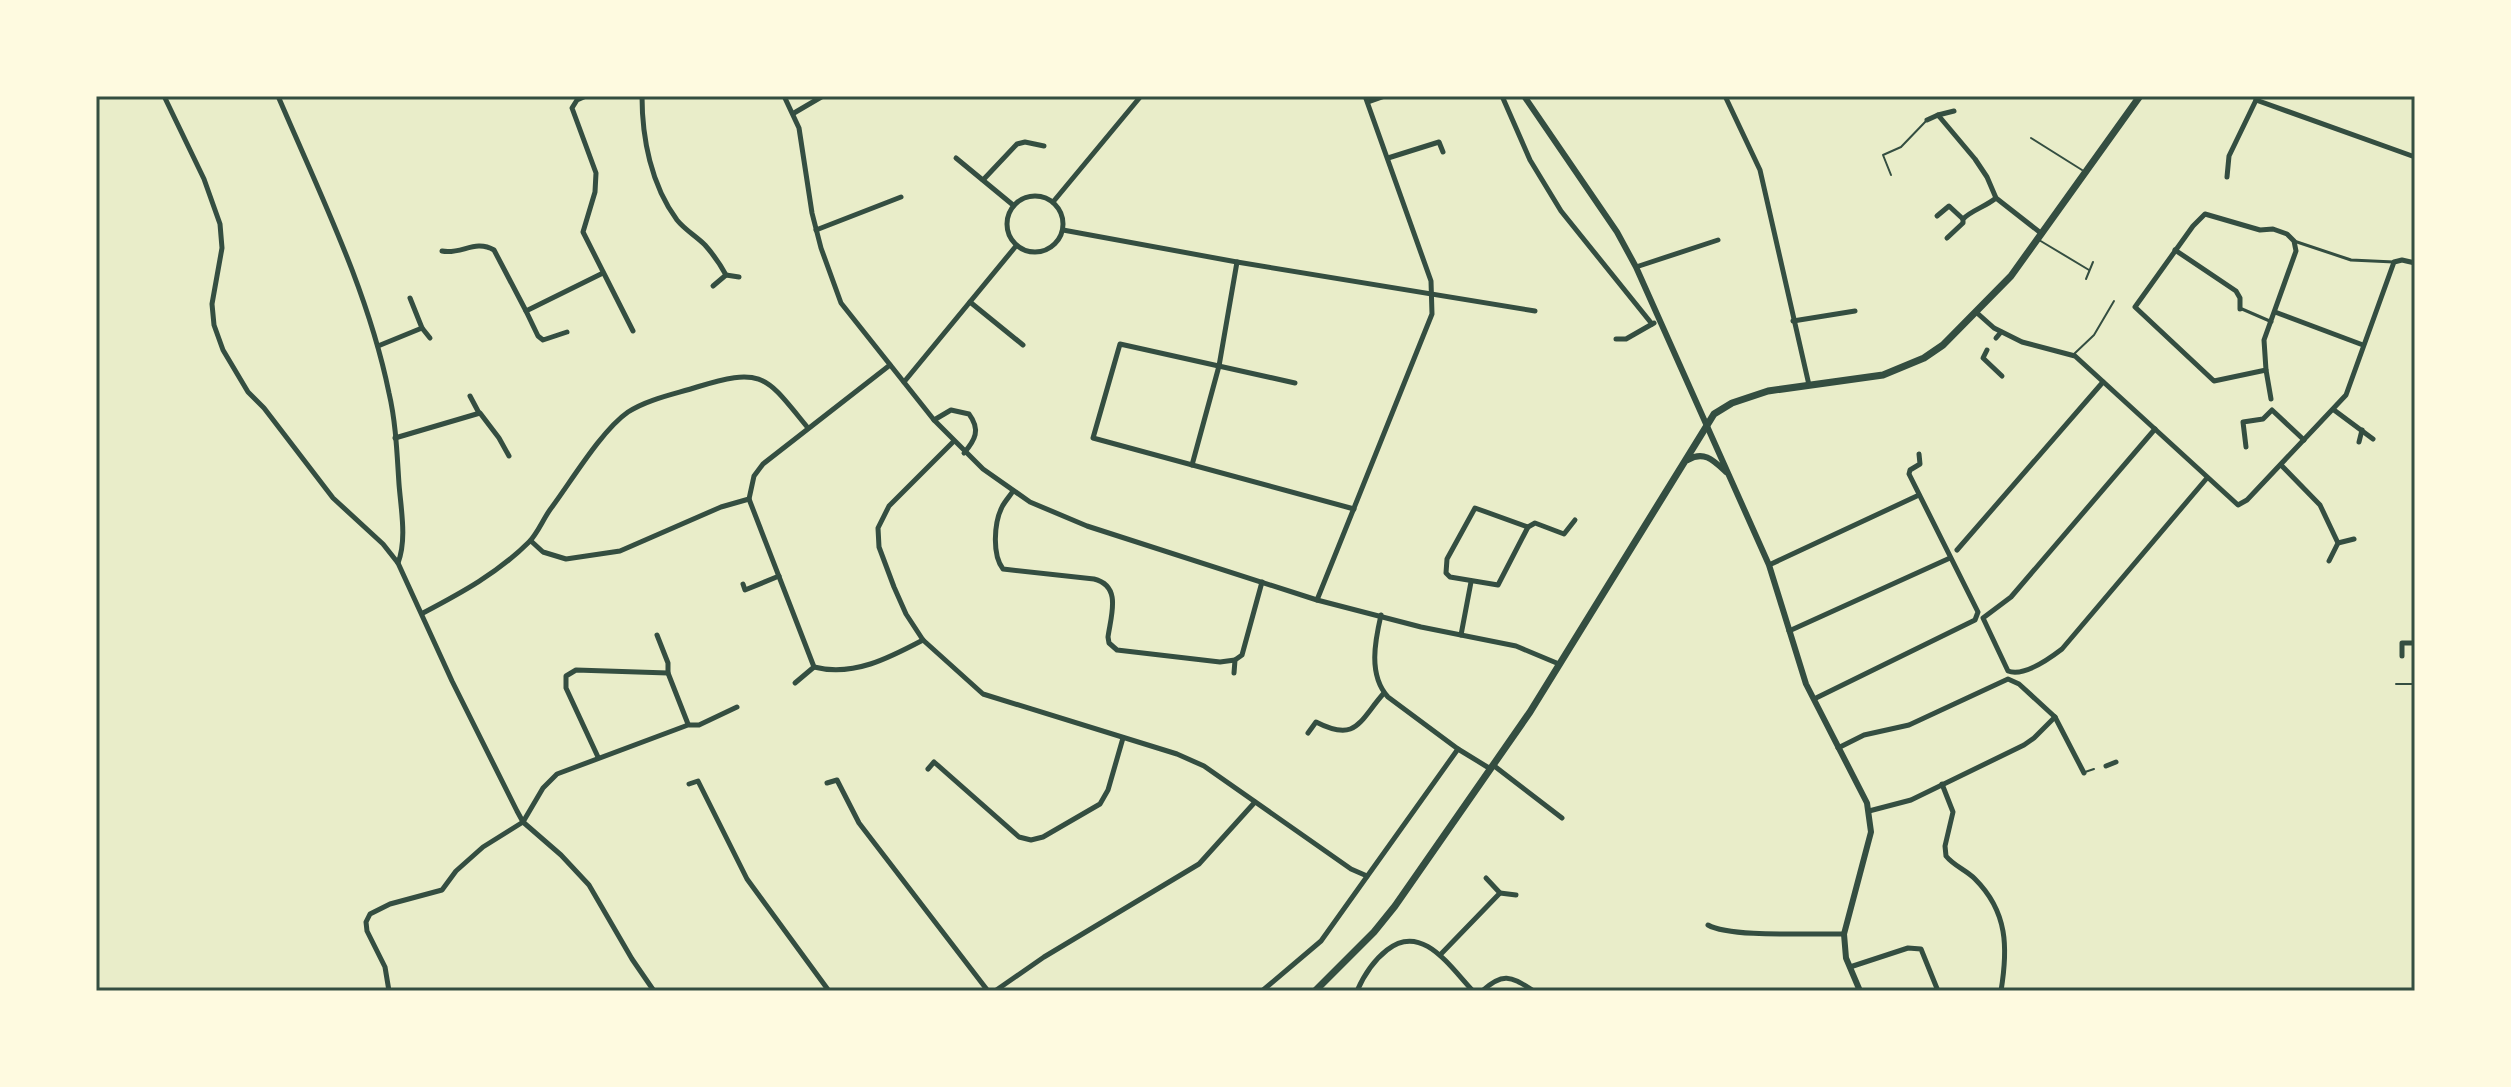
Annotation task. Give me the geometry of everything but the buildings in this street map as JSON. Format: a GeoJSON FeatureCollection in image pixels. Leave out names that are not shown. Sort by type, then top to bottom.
{"type":"FeatureCollection","features":[{"type":"Feature","properties":{"kind":"main road"},"geometry":{"type":"LineString","coordinates":[[1315,991],[1374,932],[1395,906],[1530,712],[1707,423],[1723,408],[1750,396],[1883,375],[1915,362],[1943,345],[2011,276],[2140,96]]}},
{"type":"Feature","properties":{"kind":"street"},"geometry":{"type":"LineString","coordinates":[[164,96],[204,179],[220,224],[222,248],[212,304],[214,325],[223,350],[248,392],[264,408],[333,498],[383,544],[398,563],[452,681],[523,822],[589,885],[654,991]]}},
{"type":"Feature","properties":{"kind":"street"},"geometry":{"type":"LineString","coordinates":[[278,96],[349,265],[378,346],[390,394],[395,438],[402,524],[402,552],[398,563]]}},
{"type":"Feature","properties":{"kind":"street"},"geometry":{"type":"LineString","coordinates":[[586,96],[577,100],[572,108],[596,173],[595,192],[583,232],[633,331]]}},
{"type":"Feature","properties":{"kind":"street"},"geometry":{"type":"LineString","coordinates":[[642,96],[642,131],[661,190],[676,219],[704,244],[726,275],[739,277]]}},
{"type":"Feature","properties":{"kind":"street"},"geometry":{"type":"LineString","coordinates":[[784,96],[794,113],[816,230],[841,303],[953,442],[1013,491],[1053,513],[1317,600],[1516,646],[1559,664]]}},
{"type":"Feature","properties":{"kind":"street"},"geometry":{"type":"LineString","coordinates":[[794,113],[823,96]]}},
{"type":"Feature","properties":{"kind":"street"},"geometry":{"type":"LineString","coordinates":[[1053,202],[1141,96]]}},
{"type":"Feature","properties":{"kind":"street"},"geometry":{"type":"LineString","coordinates":[[1317,600],[1432,314],[1433,294],[1421,252],[1366,99],[1385,96]]}},
{"type":"Feature","properties":{"kind":"street"},"geometry":{"type":"LineString","coordinates":[[1502,96],[1530,160],[1561,211],[1652,324]]}},
{"type":"Feature","properties":{"kind":"street"},"geometry":{"type":"LineString","coordinates":[[1524,96],[1617,232],[1636,267],[1769,565],[1813,700],[1861,789],[1869,811],[1871,832],[1844,934],[1844,950],[1860,991]]}},
{"type":"Feature","properties":{"kind":"street"},"geometry":{"type":"LineString","coordinates":[[1725,96],[1760,170],[1809,385]]}},
{"type":"Feature","properties":{"kind":"street"},"geometry":{"type":"LineString","coordinates":[[2227,177],[2229,156],[2257,98],[2275,109],[2415,157]]}},
{"type":"Feature","properties":{"kind":"street"},"geometry":{"type":"LineString","coordinates":[[1927,120],[1954,111]]}},
{"type":"Feature","properties":{"kind":"street"},"geometry":{"type":"LineString","coordinates":[[1938,115],[1975,159],[1996,198],[2040,237]]}},
{"type":"Feature","properties":{"kind":"street"},"geometry":{"type":"LineString","coordinates":[[983,180],[1017,144],[1025,142],[1044,146]]}},
{"type":"Feature","properties":{"kind":"street"},"geometry":{"type":"LineString","coordinates":[[1388,158],[1439,142],[1443,152]]}},
{"type":"Feature","properties":{"kind":"street"},"geometry":{"type":"LineString","coordinates":[[956,158],[1013,205]]}},
{"type":"Feature","properties":{"kind":"street"},"geometry":{"type":"LineString","coordinates":[[1035,196],[1053,202],[1062,214],[1063,230],[1055,245],[1040,252],[1016,246],[1010,239],[1006,222],[1013,205],[1023,198],[1035,196]]}},
{"type":"Feature","properties":{"kind":"street"},"geometry":{"type":"LineString","coordinates":[[816,230],[901,197]]}},
{"type":"Feature","properties":{"kind":"street"},"geometry":{"type":"LineString","coordinates":[[1947,238],[1963,223],[1963,219],[1996,198]]}},
{"type":"Feature","properties":{"kind":"street"},"geometry":{"type":"LineString","coordinates":[[1937,216],[1949,206],[1963,219]]}},
{"type":"Feature","properties":{"kind":"street"},"geometry":{"type":"LineString","coordinates":[[2266,370],[2214,381],[2135,307],[2205,214],[2260,230],[2273,229],[2287,234],[2294,241],[2351,260],[2415,263]]}},
{"type":"Feature","properties":{"kind":"street"},"geometry":{"type":"LineString","coordinates":[[1063,230],[1535,311]]}},
{"type":"Feature","properties":{"kind":"street"},"geometry":{"type":"LineString","coordinates":[[1636,267],[1718,240]]}},
{"type":"Feature","properties":{"kind":"street"},"geometry":{"type":"LineString","coordinates":[[2271,399],[2264,340],[2296,251],[2294,241]]}},
{"type":"Feature","properties":{"kind":"street"},"geometry":{"type":"LineString","coordinates":[[449,262],[446,252],[478,244],[494,250],[538,336],[543,340],[567,332]]}},
{"type":"Feature","properties":{"kind":"street"},"geometry":{"type":"LineString","coordinates":[[904,382],[1016,246]]}},
{"type":"Feature","properties":{"kind":"street"},"geometry":{"type":"LineString","coordinates":[[2175,250],[2236,291],[2240,309],[2272,322]]}},
{"type":"Feature","properties":{"kind":"street"},"geometry":{"type":"LineString","coordinates":[[1192,465],[1219,366],[1237,262]]}},
{"type":"Feature","properties":{"kind":"street"},"geometry":{"type":"LineString","coordinates":[[1976,312],[2001,332],[2022,342],[2072,355],[2238,505],[2281,465],[2346,395],[2394,262]]}},
{"type":"Feature","properties":{"kind":"street"},"geometry":{"type":"LineString","coordinates":[[526,311],[603,273]]}},
{"type":"Feature","properties":{"kind":"street"},"geometry":{"type":"LineString","coordinates":[[713,286],[726,275]]}},
{"type":"Feature","properties":{"kind":"street"},"geometry":{"type":"LineString","coordinates":[[410,298],[422,328],[430,338]]}},
{"type":"Feature","properties":{"kind":"street"},"geometry":{"type":"LineString","coordinates":[[970,302],[1023,345]]}},
{"type":"Feature","properties":{"kind":"street"},"geometry":{"type":"LineString","coordinates":[[1793,321],[1855,311]]}},
{"type":"Feature","properties":{"kind":"street"},"geometry":{"type":"LineString","coordinates":[[2275,312],[2363,345]]}},
{"type":"Feature","properties":{"kind":"street"},"geometry":{"type":"LineString","coordinates":[[1616,339],[1626,339],[1661,320]]}},
{"type":"Feature","properties":{"kind":"street"},"geometry":{"type":"LineString","coordinates":[[378,346],[422,328]]}},
{"type":"Feature","properties":{"kind":"street"},"geometry":{"type":"LineString","coordinates":[[1996,338],[2001,332]]}},
{"type":"Feature","properties":{"kind":"street"},"geometry":{"type":"LineString","coordinates":[[1295,383],[1120,344],[1093,438],[1354,509]]}},
{"type":"Feature","properties":{"kind":"street"},"geometry":{"type":"LineString","coordinates":[[1987,350],[1983,358],[2002,376]]}},
{"type":"Feature","properties":{"kind":"street"},"geometry":{"type":"LineString","coordinates":[[814,667],[749,499],[754,476],[763,464],[890,365]]}},
{"type":"Feature","properties":{"kind":"street"},"geometry":{"type":"LineString","coordinates":[[423,613],[466,591],[496,571],[531,541],[548,512],[618,420],[643,404],[729,377],[751,376],[773,386],[808,428]]}},
{"type":"Feature","properties":{"kind":"street"},"geometry":{"type":"LineString","coordinates":[[1789,631],[1950,558],[2103,382]]}},
{"type":"Feature","properties":{"kind":"street"},"geometry":{"type":"LineString","coordinates":[[470,396],[509,456]]}},
{"type":"Feature","properties":{"kind":"street"},"geometry":{"type":"LineString","coordinates":[[934,420],[951,410],[969,414],[976,428],[976,439],[964,453]]}},
{"type":"Feature","properties":{"kind":"street"},"geometry":{"type":"LineString","coordinates":[[2246,447],[2243,422],[2263,419],[2272,410],[2304,440]]}},
{"type":"Feature","properties":{"kind":"street"},"geometry":{"type":"LineString","coordinates":[[2334,410],[2373,439]]}},
{"type":"Feature","properties":{"kind":"street"},"geometry":{"type":"LineString","coordinates":[[395,438],[480,413]]}},
{"type":"Feature","properties":{"kind":"street"},"geometry":{"type":"LineString","coordinates":[[2084,773],[2055,717],[2010,676],[1984,623],[1986,614],[2010,598],[2155,429]]}},
{"type":"Feature","properties":{"kind":"street"},"geometry":{"type":"LineString","coordinates":[[2359,442],[2362,430]]}},
{"type":"Feature","properties":{"kind":"street"},"geometry":{"type":"LineString","coordinates":[[953,442],[889,506],[878,528],[879,547],[894,587],[906,614],[923,640],[983,694],[1012,706],[1194,761],[1351,869],[1367,876]]}},
{"type":"Feature","properties":{"kind":"street"},"geometry":{"type":"LineString","coordinates":[[1813,700],[1975,620],[1978,612],[1909,474],[1920,464],[1919,454]]}},
{"type":"Feature","properties":{"kind":"street"},"geometry":{"type":"LineString","coordinates":[[1680,467],[1691,457],[1709,457],[1728,474]]}},
{"type":"Feature","properties":{"kind":"street"},"geometry":{"type":"LineString","coordinates":[[2281,465],[2320,505],[2338,543]]}},
{"type":"Feature","properties":{"kind":"street"},"geometry":{"type":"LineString","coordinates":[[1838,748],[1864,735],[1909,725],[2051,658],[2062,649],[2207,478]]}},
{"type":"Feature","properties":{"kind":"street"},"geometry":{"type":"LineString","coordinates":[[1013,491],[999,517],[996,551],[1003,569],[1094,579],[1108,585],[1113,594],[1108,637],[1109,643],[1117,650],[1208,661],[1235,660],[1242,655],[1262,582]]}},
{"type":"Feature","properties":{"kind":"street"},"geometry":{"type":"LineString","coordinates":[[1769,565],[1919,495]]}},
{"type":"Feature","properties":{"kind":"street"},"geometry":{"type":"LineString","coordinates":[[531,541],[543,552],[566,559],[620,551],[721,507],[749,499]]}},
{"type":"Feature","properties":{"kind":"street"},"geometry":{"type":"LineString","coordinates":[[1528,527],[1475,508],[1445,566],[1450,577],[1498,585],[1528,527],[1535,523],[1564,534],[1575,520]]}},
{"type":"Feature","properties":{"kind":"street"},"geometry":{"type":"LineString","coordinates":[[2329,561],[2338,543],[2354,539]]}},
{"type":"Feature","properties":{"kind":"street"},"geometry":{"type":"LineString","coordinates":[[749,598],[744,587],[779,576]]}},
{"type":"Feature","properties":{"kind":"street"},"geometry":{"type":"LineString","coordinates":[[1461,635],[1471,582]]}},
{"type":"Feature","properties":{"kind":"street"},"geometry":{"type":"LineString","coordinates":[[1381,615],[1375,667],[1384,693],[1458,749],[1490,766],[1562,818]]}},
{"type":"Feature","properties":{"kind":"street"},"geometry":{"type":"LineString","coordinates":[[657,635],[688,725]]}},
{"type":"Feature","properties":{"kind":"street"},"geometry":{"type":"LineString","coordinates":[[795,683],[814,667],[837,671],[857,669],[923,640]]}},
{"type":"Feature","properties":{"kind":"street"},"geometry":{"type":"LineString","coordinates":[[2402,656],[2402,643],[2415,643]]}},
{"type":"Feature","properties":{"kind":"street"},"geometry":{"type":"LineString","coordinates":[[1234,673],[1235,660]]}},
{"type":"Feature","properties":{"kind":"street"},"geometry":{"type":"LineString","coordinates":[[598,757],[566,688],[566,676],[576,670],[668,673]]}},
{"type":"Feature","properties":{"kind":"street"},"geometry":{"type":"LineString","coordinates":[[1316,722],[1336,732],[1352,729],[1384,693]]}},
{"type":"Feature","properties":{"kind":"street"},"geometry":{"type":"LineString","coordinates":[[389,991],[385,967],[367,931],[366,922],[370,914],[390,904],[442,890],[456,871],[483,847],[523,822],[543,788],[557,774],[688,725],[699,725],[737,707]]}},
{"type":"Feature","properties":{"kind":"street"},"geometry":{"type":"LineString","coordinates":[[1308,733],[1322,713]]}},
{"type":"Feature","properties":{"kind":"street"},"geometry":{"type":"LineString","coordinates":[[1869,811],[1911,800],[2024,745],[2055,717]]}},
{"type":"Feature","properties":{"kind":"street"},"geometry":{"type":"LineString","coordinates":[[928,769],[937,759],[1019,837],[1031,840],[1043,837],[1100,804],[1108,790],[1123,738]]}},
{"type":"Feature","properties":{"kind":"street"},"geometry":{"type":"LineString","coordinates":[[1262,991],[1321,941],[1458,749]]}},
{"type":"Feature","properties":{"kind":"street"},"geometry":{"type":"LineString","coordinates":[[2106,766],[2116,762]]}},
{"type":"Feature","properties":{"kind":"street"},"geometry":{"type":"LineString","coordinates":[[689,784],[707,777]]}},
{"type":"Feature","properties":{"kind":"street"},"geometry":{"type":"LineString","coordinates":[[827,783],[846,777]]}},
{"type":"Feature","properties":{"kind":"street"},"geometry":{"type":"LineString","coordinates":[[837,780],[859,823],[988,991]]}},
{"type":"Feature","properties":{"kind":"street"},"geometry":{"type":"LineString","coordinates":[[698,781],[747,879],[829,991]]}},
{"type":"Feature","properties":{"kind":"street"},"geometry":{"type":"LineString","coordinates":[[1942,784],[1953,812],[1945,846],[1946,856],[1971,875],[1989,895],[2003,928],[2007,957],[2001,991]]}},
{"type":"Feature","properties":{"kind":"street"},"geometry":{"type":"LineString","coordinates":[[995,991],[1044,957],[1199,864],[1255,802]]}},
{"type":"Feature","properties":{"kind":"street"},"geometry":{"type":"LineString","coordinates":[[1486,878],[1500,893],[1516,895]]}},
{"type":"Feature","properties":{"kind":"street"},"geometry":{"type":"LineString","coordinates":[[1440,956],[1500,893]]}},
{"type":"Feature","properties":{"kind":"street"},"geometry":{"type":"LineString","coordinates":[[1708,925],[1749,932],[1844,934]]}},
{"type":"Feature","properties":{"kind":"street"},"geometry":{"type":"LineString","coordinates":[[1357,991],[1385,951],[1408,939],[1419,941],[1440,956],[1473,991]]}},
{"type":"Feature","properties":{"kind":"street"},"geometry":{"type":"LineString","coordinates":[[1850,967],[1917,947],[1921,949],[1938,991]]}},
{"type":"Feature","properties":{"kind":"street"},"geometry":{"type":"LineString","coordinates":[[1482,991],[1497,979],[1509,977],[1534,991]]}},
{"type":"Feature","properties":{"kind":"lane"},"geometry":{"type":"LineString","coordinates":[[1891,175],[1883,155],[1901,147],[1927,120]]}},
{"type":"Feature","properties":{"kind":"lane"},"geometry":{"type":"LineString","coordinates":[[2031,138],[2087,172]]}},
{"type":"Feature","properties":{"kind":"lane"},"geometry":{"type":"LineString","coordinates":[[2040,237],[2089,270]]}},
{"type":"Feature","properties":{"kind":"lane"},"geometry":{"type":"LineString","coordinates":[[2086,279],[2093,262]]}},
{"type":"Feature","properties":{"kind":"lane"},"geometry":{"type":"LineString","coordinates":[[2072,355],[2094,335],[2114,301]]}},
{"type":"Feature","properties":{"kind":"lane"},"geometry":{"type":"LineString","coordinates":[[2396,684],[2415,684]]}},
{"type":"Feature","properties":{"kind":"lane"},"geometry":{"type":"LineString","coordinates":[[2084,773],[2094,769]]}}]}
